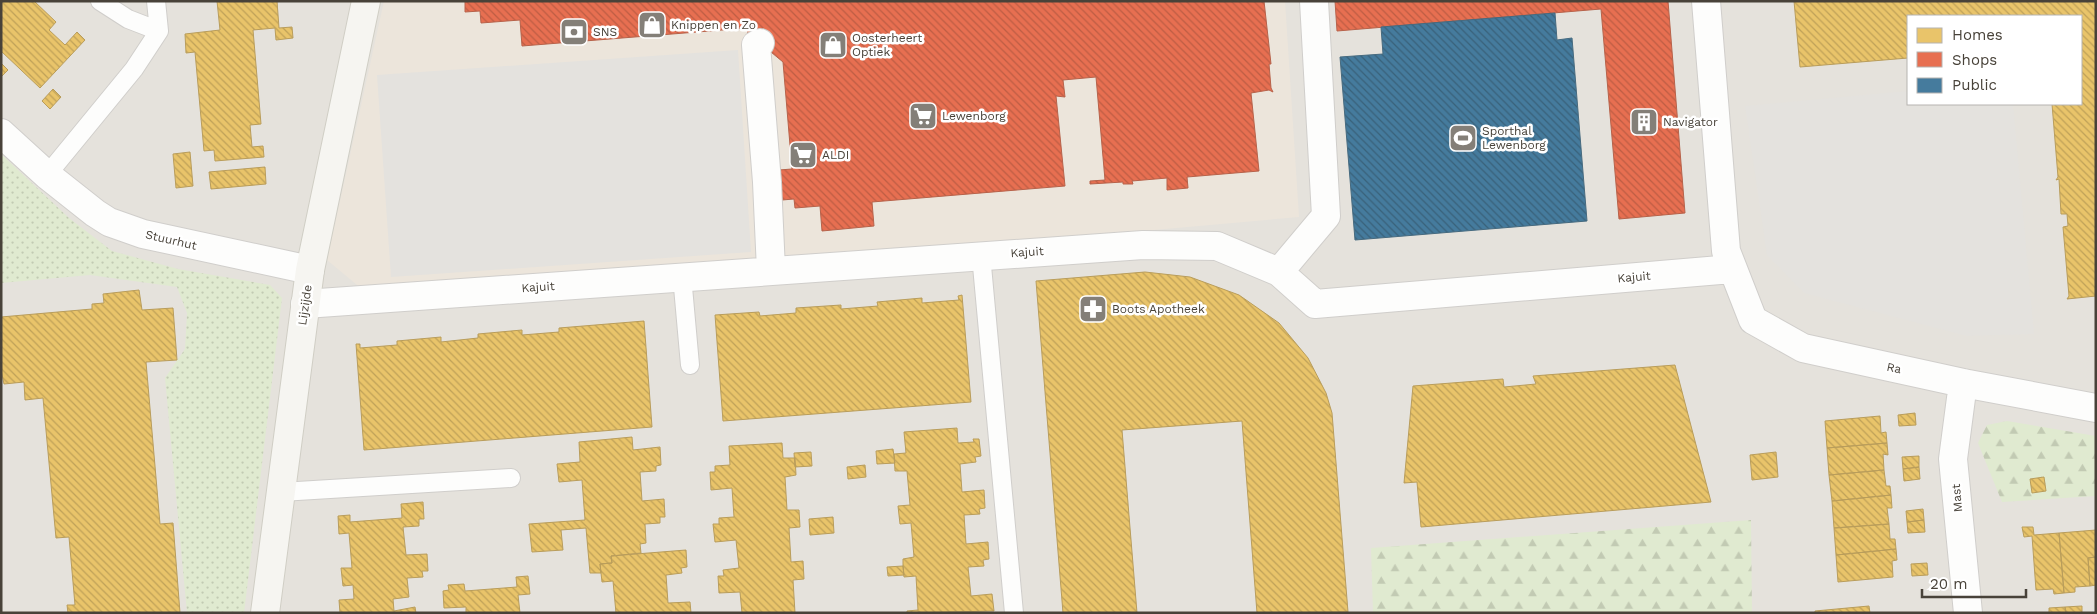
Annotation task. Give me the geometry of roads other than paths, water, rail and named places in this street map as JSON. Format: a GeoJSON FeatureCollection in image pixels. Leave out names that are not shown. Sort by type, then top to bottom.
{"type":"FeatureCollection","features":[{"type":"Feature","properties":{"kind":"street","name":"Lijzijde"},"geometry":{"type":"LineString","coordinates":[[265,613],[310,270],[366,1]]}},
{"type":"Feature","properties":{"kind":"street"},"geometry":{"type":"LineString","coordinates":[[1279,272],[1326,216],[1314,1]]}},
{"type":"Feature","properties":{"kind":"street"},"geometry":{"type":"LineString","coordinates":[[1706,1],[1726,251],[1732,269]]}},
{"type":"Feature","properties":{"kind":"street"},"geometry":{"type":"LineString","coordinates":[[760,43],[756,45],[767,182],[771,270]]}},
{"type":"Feature","properties":{"kind":"street","name":"Stuurhut"},"geometry":{"type":"LineString","coordinates":[[1,133],[48,175],[95,213],[126,229],[310,270]]}},
{"type":"Feature","properties":{"kind":"street","name":"Kajuit"},"geometry":{"type":"LineString","coordinates":[[305,304],[1143,245],[1218,246],[1279,272],[1315,304],[1732,269]]}},
{"type":"Feature","properties":{"kind":"street","name":"Ra"},"geometry":{"type":"LineString","coordinates":[[1732,269],[1753,320],[1803,348],[1962,383],[2096,408]]}},
{"type":"Feature","properties":{"kind":"street","name":"Mast"},"geometry":{"type":"LineString","coordinates":[[1962,383],[1953,459],[1968,613]]}},
{"type":"Feature","properties":{"kind":"lane"},"geometry":{"type":"LineString","coordinates":[[100,1],[128,19],[159,31]]}},
{"type":"Feature","properties":{"kind":"lane"},"geometry":{"type":"LineString","coordinates":[[48,175],[134,68],[159,31],[156,1]]}},
{"type":"Feature","properties":{"kind":"lane"},"geometry":{"type":"LineString","coordinates":[[982,255],[1014,613]]}},
{"type":"Feature","properties":{"kind":"lane"},"geometry":{"type":"LineString","coordinates":[[682,276],[690,364]]}},
{"type":"Feature","properties":{"kind":"lane"},"geometry":{"type":"LineString","coordinates":[[281,492],[511,478]]}},
{"type":"Feature","properties":{"kind":"place","name":"Knippen en Zo"},"geometry":{"type":"Point","coordinates":[652,25]}},
{"type":"Feature","properties":{"kind":"place","name":"SNS"},"geometry":{"type":"Point","coordinates":[574,32]}},
{"type":"Feature","properties":{"kind":"place","name":"Oosterheert Optiek"},"geometry":{"type":"Point","coordinates":[833,45]}},
{"type":"Feature","properties":{"kind":"place","name":"Lewenborg"},"geometry":{"type":"Point","coordinates":[923,116]}},
{"type":"Feature","properties":{"kind":"place","name":"Navigator"},"geometry":{"type":"Point","coordinates":[1644,122]}},
{"type":"Feature","properties":{"kind":"place","name":"Sporthal Lewenborg"},"geometry":{"type":"Point","coordinates":[1463,138]}},
{"type":"Feature","properties":{"kind":"place","name":"ALDI"},"geometry":{"type":"Point","coordinates":[803,155]}},
{"type":"Feature","properties":{"kind":"place","name":"Boots Apotheek"},"geometry":{"type":"Point","coordinates":[1093,309]}}]}
